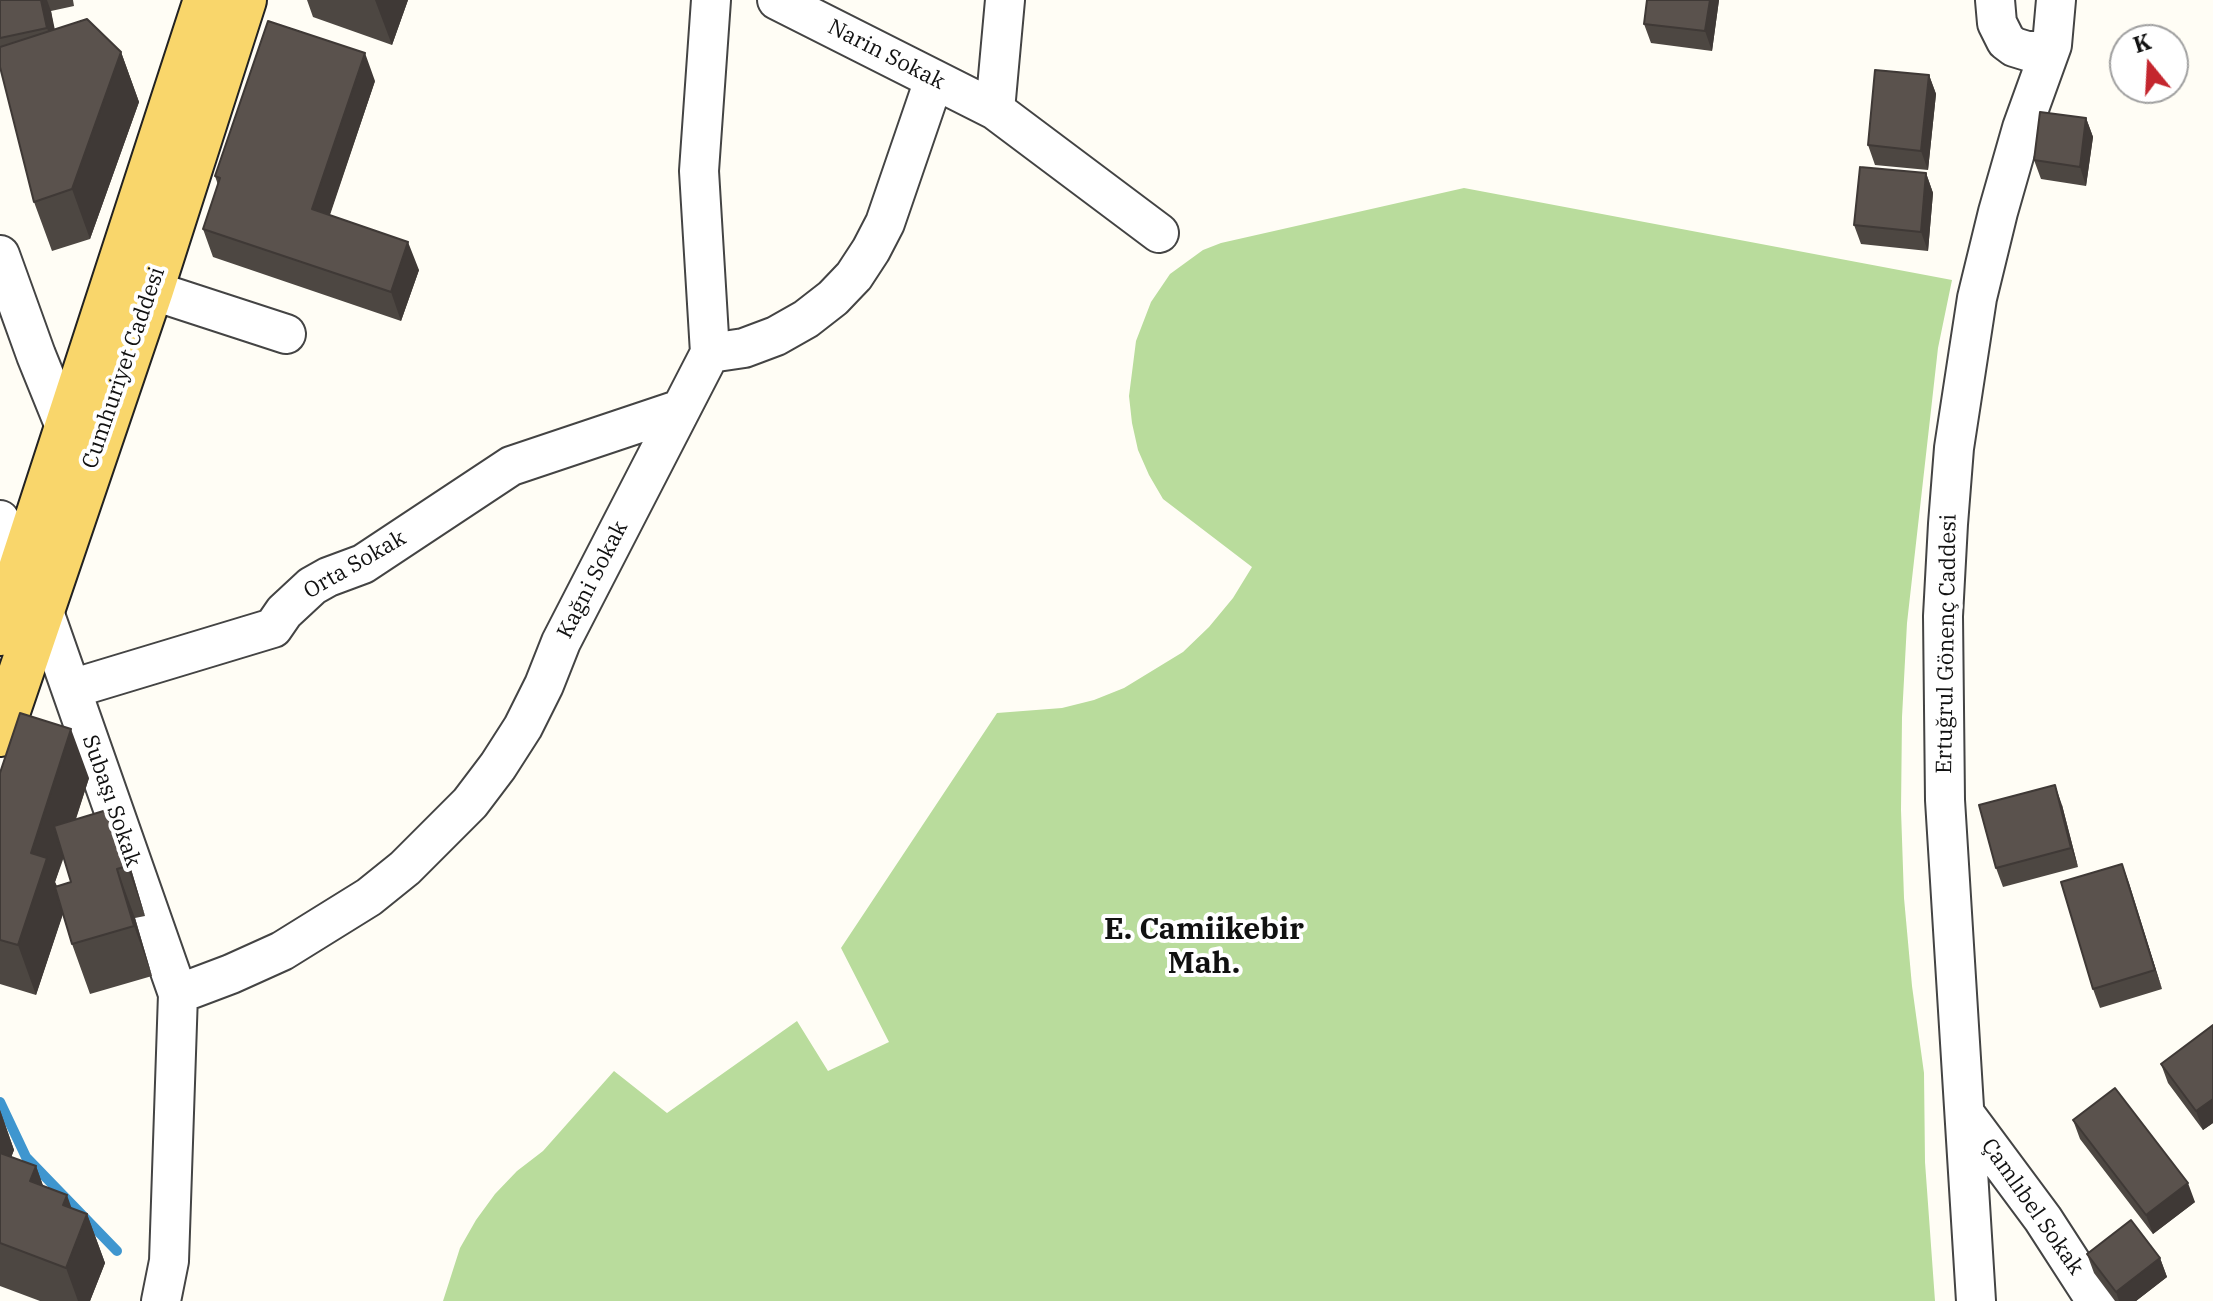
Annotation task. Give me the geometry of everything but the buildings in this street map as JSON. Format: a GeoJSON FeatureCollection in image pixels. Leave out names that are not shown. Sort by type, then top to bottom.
{"type":"FeatureCollection","features":[{"type":"Feature","properties":{"kind":"main road","name":"Cumhuriyet Caddesi"},"geometry":{"type":"LineString","coordinates":[[0,633],[206,0]]}},
{"type":"Feature","properties":{"kind":"main road","name":"Cumhuriyet Caddesi"},"geometry":{"type":"LineString","coordinates":[[0,734],[151,290],[244,0]]}},
{"type":"Feature","properties":{"kind":"street"},"geometry":{"type":"LineString","coordinates":[[711,0],[699,171],[710,353],[744,348],[776,336],[806,319],[854,276],[885,223],[934,80]]}},
{"type":"Feature","properties":{"kind":"street","name":"Narin Sokak"},"geometry":{"type":"LineString","coordinates":[[777,0],[995,110],[1159,233]]}},
{"type":"Feature","properties":{"kind":"street"},"geometry":{"type":"LineString","coordinates":[[995,110],[1005,0]]}},
{"type":"Feature","properties":{"kind":"street"},"geometry":{"type":"LineString","coordinates":[[1995,0],[2000,32],[2014,47],[2040,51],[2052,45]]}},
{"type":"Feature","properties":{"kind":"street","name":"Ertuğrul Gönenç Caddesi"},"geometry":{"type":"LineString","coordinates":[[1976,1301],[1945,800],[1943,616],[1949,509],[1960,403],[1977,298],[2018,142],[2052,45],[2056,0]]}},
{"type":"Feature","properties":{"kind":"street"},"geometry":{"type":"LineString","coordinates":[[0,255],[66,429]]}},
{"type":"Feature","properties":{"kind":"street"},"geometry":{"type":"LineString","coordinates":[[151,290],[286,334]]}},
{"type":"Feature","properties":{"kind":"street","name":"Kağni Sokak"},"geometry":{"type":"LineString","coordinates":[[178,994],[257,963],[331,923],[405,868],[470,803],[523,727],[561,642],[710,353]]}},
{"type":"Feature","properties":{"kind":"street","name":"Orta Sokak"},"geometry":{"type":"LineString","coordinates":[[71,689],[273,628],[284,612],[312,586],[363,564],[511,466],[681,409]]}},
{"type":"Feature","properties":{"kind":"street"},"geometry":{"type":"LineString","coordinates":[[0,520],[22,566]]}},
{"type":"Feature","properties":{"kind":"street","name":"Subaşı Sokak"},"geometry":{"type":"LineString","coordinates":[[43,609],[178,994]]}},
{"type":"Feature","properties":{"kind":"street"},"geometry":{"type":"LineString","coordinates":[[161,1301],[169,1261],[178,994]]}},
{"type":"Feature","properties":{"kind":"street","name":"Çamlıbel Sokak"},"geometry":{"type":"LineString","coordinates":[[1965,1114],[2043,1219],[2096,1301]]}},
{"type":"Feature","properties":{"kind":"green space"},"geometry":{"type":"Polygon","coordinates":[[[1464,188],[1952,280],[1938,348],[1907,623],[1902,717],[1904,898],[1924,1073],[1925,1162],[1935,1301],[443,1301],[460,1248],[495,1194],[517,1171],[543,1151],[614,1071],[667,1113],[797,1021],[828,1071],[889,1042],[841,948],[997,713],[1062,708],[1124,688],[1183,652],[1233,598],[1252,567],[1163,499],[1138,450],[1132,423],[1129,396],[1136,341],[1151,302],[1170,274],[1203,250],[1221,243],[1464,188]]]}},
{"type":"Feature","properties":{"kind":"waterway"},"geometry":{"type":"LineString","coordinates":[[0,1102],[26,1157],[117,1251]]}},
{"type":"Feature","properties":{"kind":"district","name":"E. Camiikebir Mah."},"geometry":{"type":"Point","coordinates":[1204,947]}}]}
